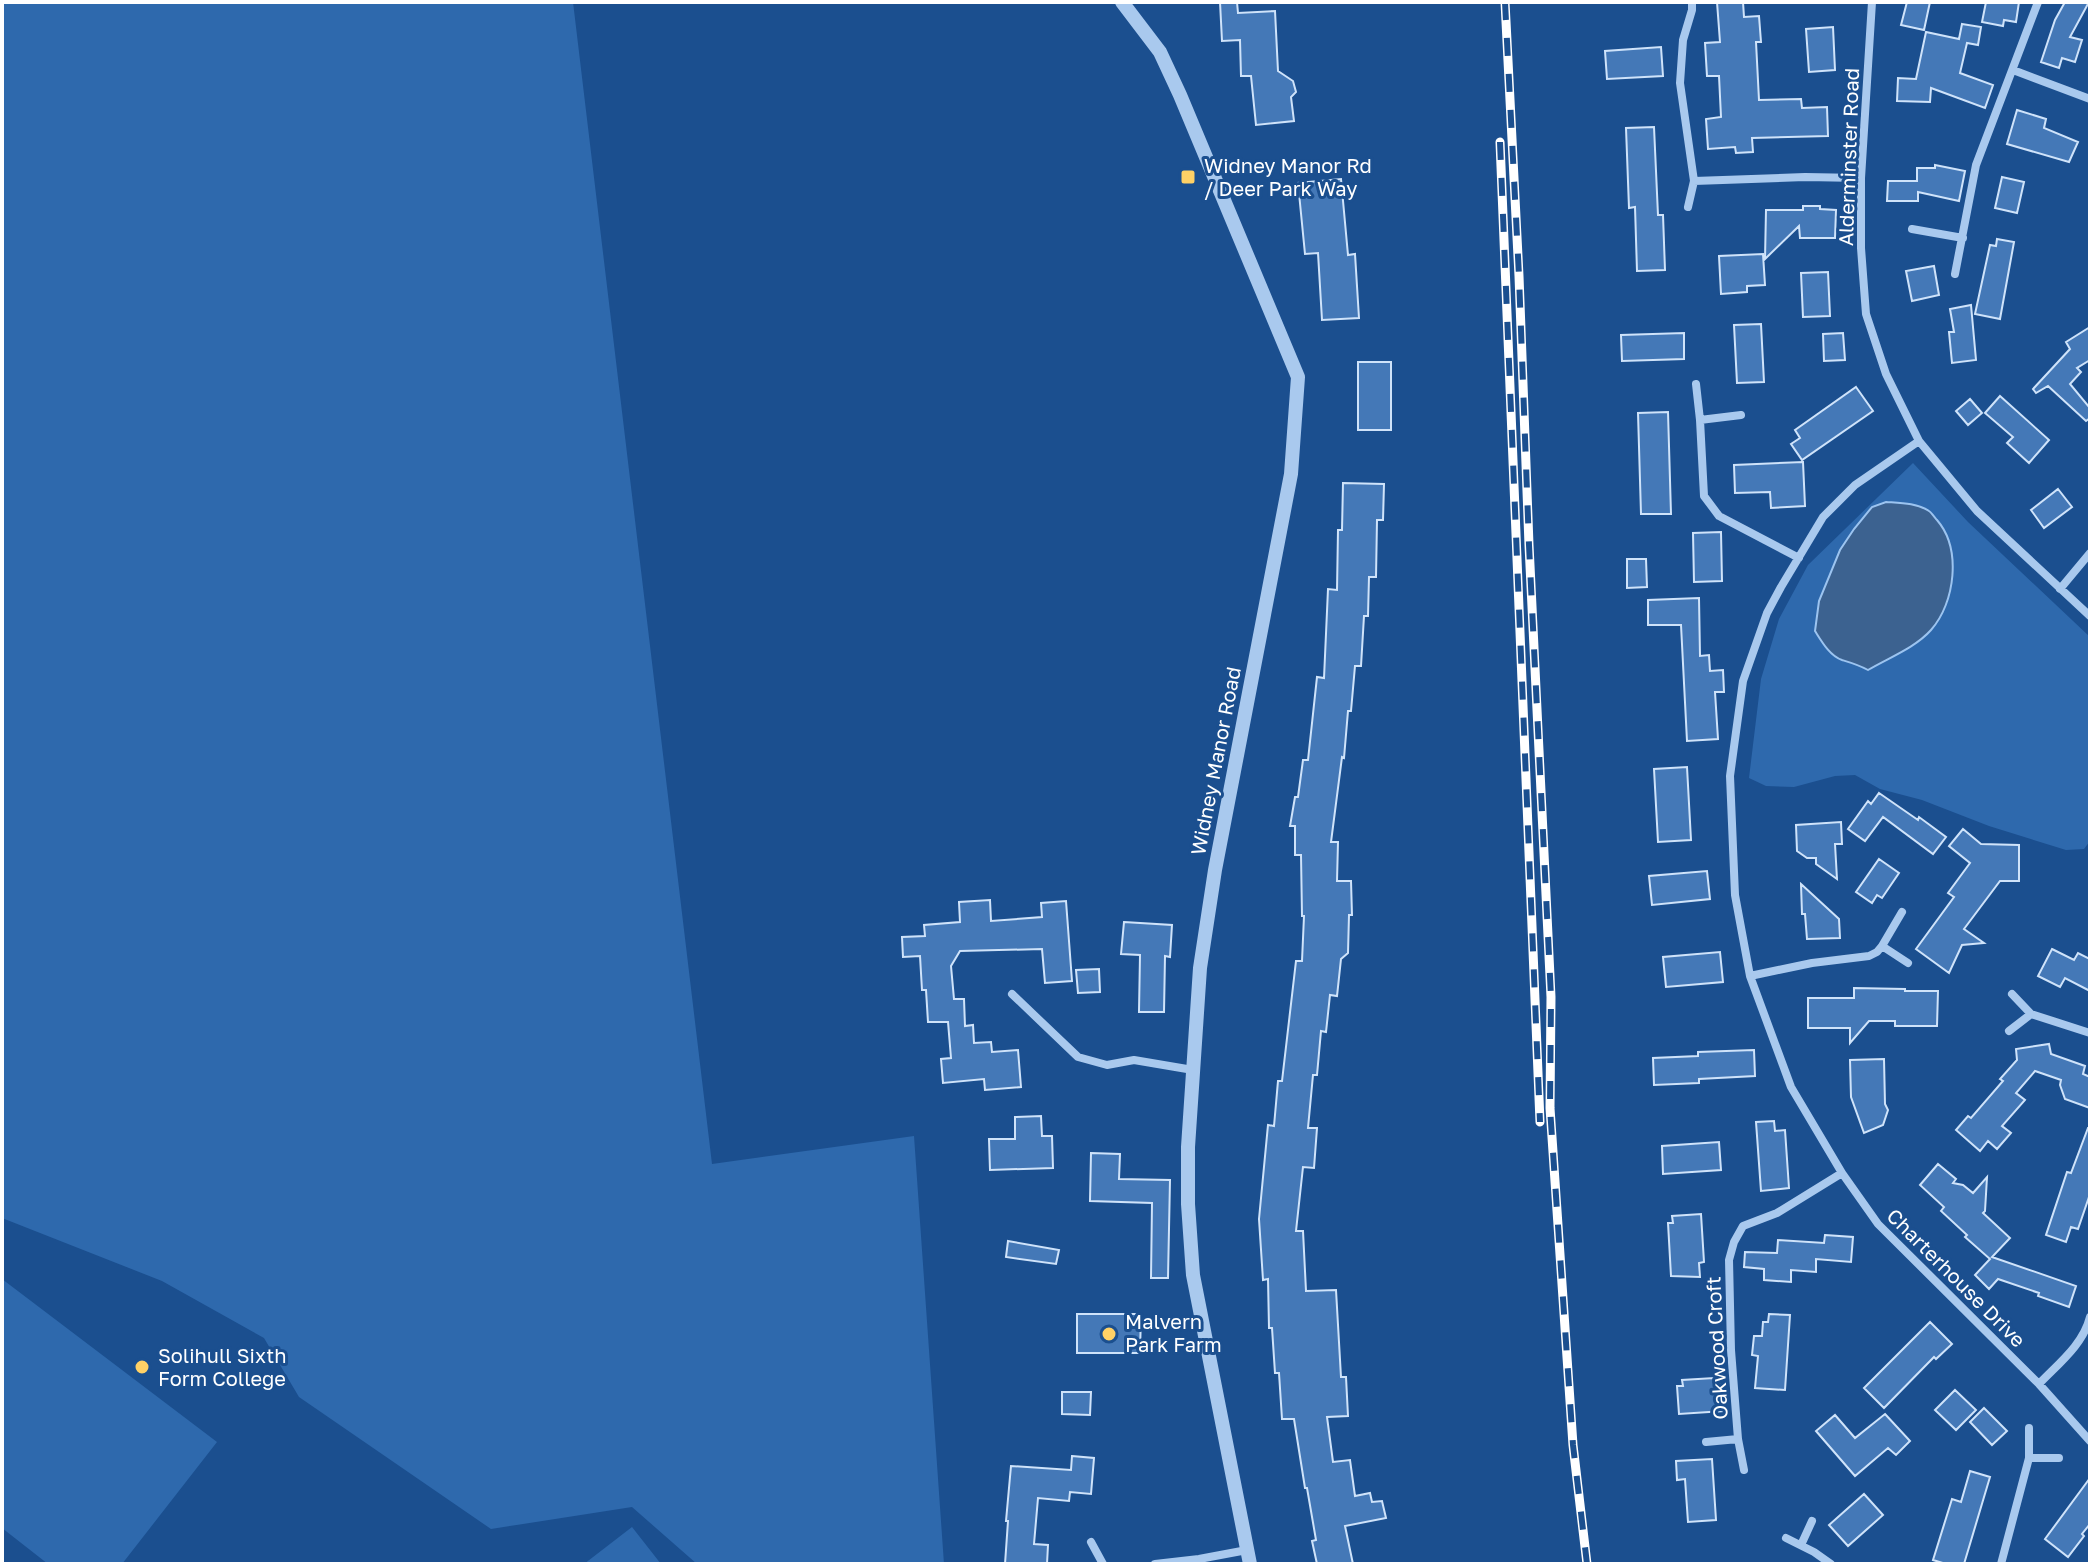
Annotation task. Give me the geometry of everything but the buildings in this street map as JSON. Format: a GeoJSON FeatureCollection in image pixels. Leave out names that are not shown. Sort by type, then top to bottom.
{"type":"FeatureCollection","features":[{"type":"Feature","properties":{"kind":"street","name":"Widney Manor Road"},"geometry":{"type":"LineString","coordinates":[[1122,2],[1160,52],[1298,377],[1291,474],[1212,884],[1200,968],[1188,1147],[1193,1275],[1248,1557]]}},
{"type":"Feature","properties":{"kind":"street"},"geometry":{"type":"LineString","coordinates":[[1688,207],[1694,181],[1680,83],[1683,40],[1692,2]]}},
{"type":"Feature","properties":{"kind":"street","name":"Alderminster Road"},"geometry":{"type":"LineString","coordinates":[[1872,2],[1861,178],[1861,248],[1866,314],[1886,374],[1919,441],[1977,511],[2090,616]]}},
{"type":"Feature","properties":{"kind":"street"},"geometry":{"type":"LineString","coordinates":[[1955,274],[1976,165],[2038,2]]}},
{"type":"Feature","properties":{"kind":"street"},"geometry":{"type":"LineString","coordinates":[[2013,70],[2090,99]]}},
{"type":"Feature","properties":{"kind":"street"},"geometry":{"type":"LineString","coordinates":[[1694,181],[1861,178]]}},
{"type":"Feature","properties":{"kind":"street"},"geometry":{"type":"LineString","coordinates":[[1912,229],[1963,238]]}},
{"type":"Feature","properties":{"kind":"street"},"geometry":{"type":"LineString","coordinates":[[1696,384],[1704,496],[1719,516],[1799,558]]}},
{"type":"Feature","properties":{"kind":"street"},"geometry":{"type":"LineString","coordinates":[[1700,420],[1741,415]]}},
{"type":"Feature","properties":{"kind":"street","name":"Charterhouse Drive"},"geometry":{"type":"LineString","coordinates":[[1919,441],[1855,485],[1823,517],[1767,613],[1743,681],[1730,776],[1735,895],[1750,976],[1791,1087],[1842,1173],[1878,1224],[2039,1384],[2090,1441]]}},
{"type":"Feature","properties":{"kind":"street"},"geometry":{"type":"LineString","coordinates":[[2060,589],[2090,553]]}},
{"type":"Feature","properties":{"kind":"street"},"geometry":{"type":"LineString","coordinates":[[1750,976],[1812,963],[1869,956],[1882,946],[1902,912]]}},
{"type":"Feature","properties":{"kind":"street"},"geometry":{"type":"LineString","coordinates":[[1882,946],[1908,963]]}},
{"type":"Feature","properties":{"kind":"street"},"geometry":{"type":"LineString","coordinates":[[1012,994],[1078,1057],[1107,1065],[1134,1060],[1193,1070]]}},
{"type":"Feature","properties":{"kind":"street"},"geometry":{"type":"LineString","coordinates":[[2012,994],[2031,1014],[2090,1033]]}},
{"type":"Feature","properties":{"kind":"street"},"geometry":{"type":"LineString","coordinates":[[2009,1031],[2031,1014]]}},
{"type":"Feature","properties":{"kind":"street","name":"Oakwood Croft"},"geometry":{"type":"LineString","coordinates":[[1744,1470],[1738,1439],[1731,1350],[1729,1260],[1734,1242],[1743,1226],[1777,1213],[1842,1173]]}},
{"type":"Feature","properties":{"kind":"street"},"geometry":{"type":"LineString","coordinates":[[2039,1384],[2072,1350],[2090,1317]]}},
{"type":"Feature","properties":{"kind":"street"},"geometry":{"type":"LineString","coordinates":[[2001,1564],[2029,1458],[2029,1428]]}},
{"type":"Feature","properties":{"kind":"street","name":"Oakwood Croft"},"geometry":{"type":"LineString","coordinates":[[1706,1442],[1738,1439]]}},
{"type":"Feature","properties":{"kind":"street"},"geometry":{"type":"LineString","coordinates":[[2029,1458],[2059,1458]]}},
{"type":"Feature","properties":{"kind":"street"},"geometry":{"type":"LineString","coordinates":[[1801,1545],[1812,1521]]}},
{"type":"Feature","properties":{"kind":"street"},"geometry":{"type":"LineString","coordinates":[[1786,1538],[1831,1564]]}},
{"type":"Feature","properties":{"kind":"street"},"geometry":{"type":"LineString","coordinates":[[1091,1542],[1103,1564]]}},
{"type":"Feature","properties":{"kind":"street"},"geometry":{"type":"LineString","coordinates":[[1155,1564],[1248,1557]]}},
{"type":"Feature","properties":{"kind":"shaded area"},"geometry":{"type":"Polygon","coordinates":[[[2,2],[573,2],[712,1164],[914,1136],[944,1564],[697,1564],[632,1507],[491,1529],[299,1397],[264,1338],[162,1281],[2,1218],[2,2]]]}},
{"type":"Feature","properties":{"kind":"shaded area"},"geometry":{"type":"Polygon","coordinates":[[[1913,463],[1968,522],[2090,637],[2090,841],[2084,849],[2066,850],[1989,826],[1922,800],[1880,789],[1855,775],[1835,776],[1794,787],[1766,786],[1749,778],[1761,679],[1779,619],[1808,565],[1913,463]]]}},
{"type":"Feature","properties":{"kind":"shaded area"},"geometry":{"type":"Polygon","coordinates":[[[1886,502],[1914,505],[1931,512],[1945,532],[1950,546],[1952,576],[1946,606],[1931,630],[1909,647],[1868,670],[1834,655],[1815,631],[1819,601],[1840,550],[1872,507],[1886,502]]]}},
{"type":"Feature","properties":{"kind":"shaded area"},"geometry":{"type":"Polygon","coordinates":[[[2,1279],[217,1442],[122,1564],[48,1564],[2,1528],[2,1279]]]}},
{"type":"Feature","properties":{"kind":"shaded area"},"geometry":{"type":"Polygon","coordinates":[[[632,1527],[661,1564],[584,1564],[632,1527]]]}},
{"type":"Feature","properties":{"kind":"railway"},"geometry":{"type":"LineString","coordinates":[[1505,2],[1551,997],[1550,1108],[1573,1445],[1587,1564]]}},
{"type":"Feature","properties":{"kind":"railway"},"geometry":{"type":"LineString","coordinates":[[1500,142],[1540,1122]]}},
{"type":"Feature","properties":{"kind":"place","name":"Widney Manor Rd / Deer Park Way"},"geometry":{"type":"Point","coordinates":[1188,177]}},
{"type":"Feature","properties":{"kind":"place","name":"Malvern Park Farm"},"geometry":{"type":"Point","coordinates":[1109,1334]}},
{"type":"Feature","properties":{"kind":"place","name":"Solihull Sixth Form College"},"geometry":{"type":"Point","coordinates":[142,1367]}}]}
